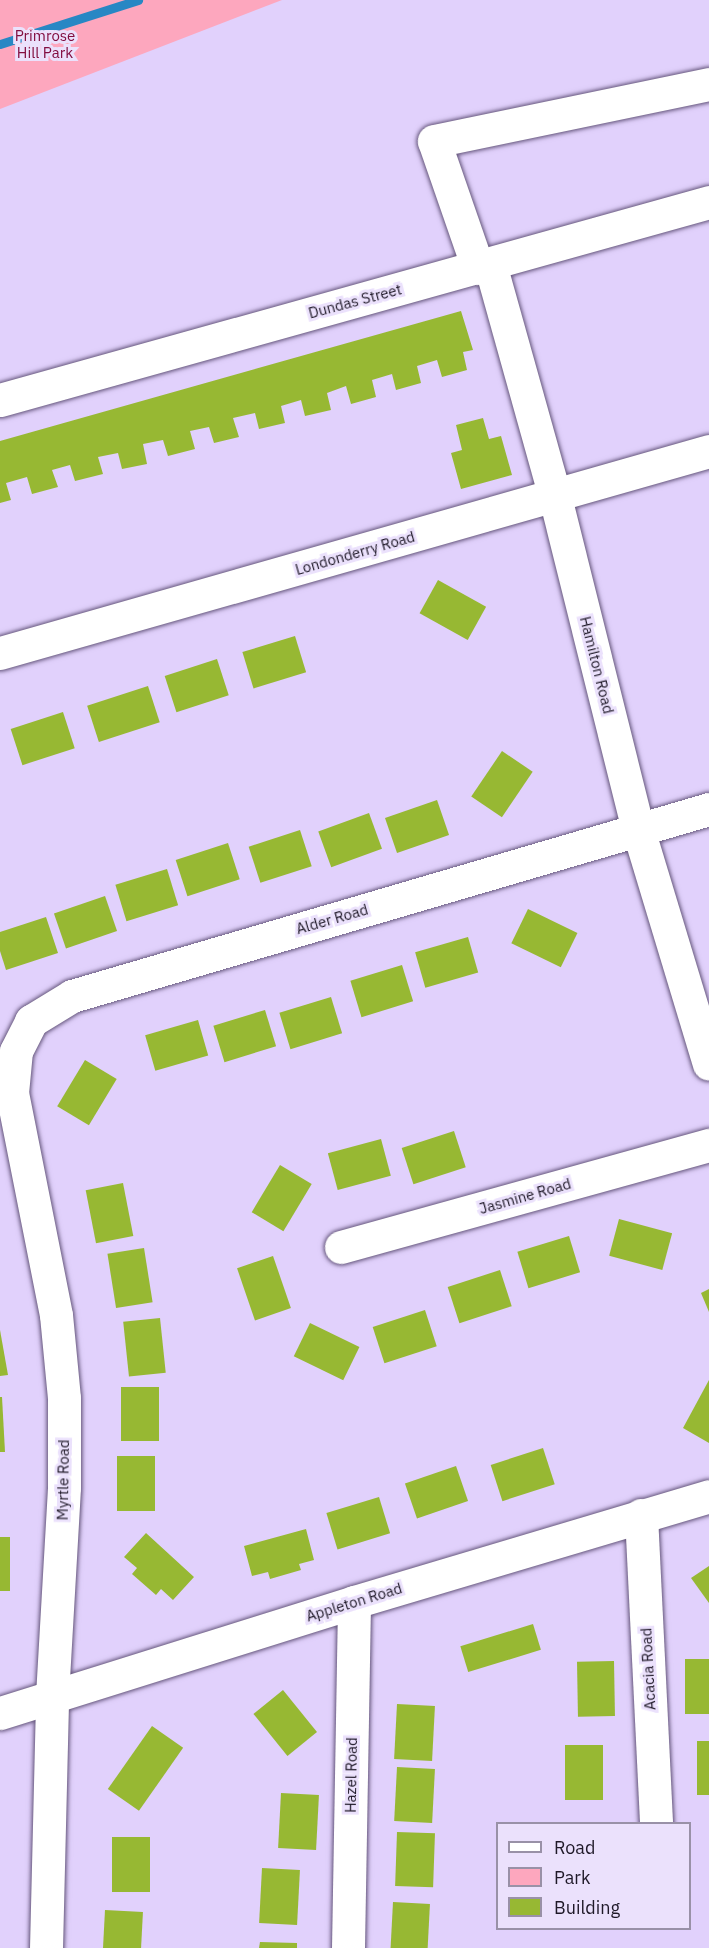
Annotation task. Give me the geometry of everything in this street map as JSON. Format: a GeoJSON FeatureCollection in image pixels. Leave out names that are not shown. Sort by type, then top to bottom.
{"type":"FeatureCollection","features":[{"type":"Feature","properties":{"kind":"street","name":"Hamilton Road"},"geometry":{"type":"LineString","coordinates":[[709,84],[434,141],[484,266],[555,497],[638,829],[709,1064]]}},
{"type":"Feature","properties":{"kind":"street","name":"Dundas Street"},"geometry":{"type":"LineString","coordinates":[[0,399],[709,202]]}},
{"type":"Feature","properties":{"kind":"street","name":"Londonderry Road"},"geometry":{"type":"LineString","coordinates":[[0,652],[555,497],[709,451]]}},
{"type":"Feature","properties":{"kind":"street","name":"Alder Road"},"geometry":{"type":"LineString","coordinates":[[31,1021],[72,996],[709,809]]}},
{"type":"Feature","properties":{"kind":"street","name":"Myrtle Road"},"geometry":{"type":"LineString","coordinates":[[31,1021],[16,1052],[12,1094],[56,1315],[64,1398],[64,1487],[52,1696],[46,1948]]}},
{"type":"Feature","properties":{"kind":"street","name":"Jasmine Road"},"geometry":{"type":"LineString","coordinates":[[341,1247],[709,1145]]}},
{"type":"Feature","properties":{"kind":"street","name":"Appleton Road"},"geometry":{"type":"LineString","coordinates":[[0,1713],[354,1602],[709,1496]]}},
{"type":"Feature","properties":{"kind":"street","name":"Acacia Road"},"geometry":{"type":"LineString","coordinates":[[641,1515],[656,1822]]}},
{"type":"Feature","properties":{"kind":"street","name":"Hazel Road"},"geometry":{"type":"LineString","coordinates":[[348,1948],[354,1602]]}},
{"type":"Feature","properties":{"kind":"green space","name":"Primrose Hill Park"},"geometry":{"type":"Polygon","coordinates":[[[0,0],[282,0],[0,109],[0,0]]]}},
{"type":"Feature","properties":{"kind":"building"},"geometry":{"type":"Polygon","coordinates":[[[461,311],[473,350],[463,352],[467,370],[442,377],[437,360],[417,366],[421,383],[396,390],[392,374],[372,380],[376,397],[351,404],[346,386],[327,393],[331,410],[305,416],[301,400],[281,406],[285,423],[259,429],[255,413],[233,418],[239,437],[214,443],[209,427],[190,431],[195,449],[168,456],[163,440],[143,444],[147,464],[122,469],[118,453],[98,457],[103,474],[75,481],[70,465],[52,470],[58,487],[32,494],[27,477],[6,483],[11,500],[0,503],[0,441],[461,311]]]}},
{"type":"Feature","properties":{"kind":"building"},"geometry":{"type":"Polygon","coordinates":[[[483,418],[489,439],[501,436],[512,475],[461,489],[451,453],[462,450],[456,425],[483,418]]]}},
{"type":"Feature","properties":{"kind":"building"},"geometry":{"type":"Polygon","coordinates":[[[438,580],[486,607],[468,640],[420,613],[438,580]]]}},
{"type":"Feature","properties":{"kind":"building"},"geometry":{"type":"Polygon","coordinates":[[[295,636],[306,672],[254,688],[242,652],[295,636]]]}},
{"type":"Feature","properties":{"kind":"building"},"geometry":{"type":"Polygon","coordinates":[[[217,659],[229,695],[176,712],[165,676],[217,659]]]}},
{"type":"Feature","properties":{"kind":"building"},"geometry":{"type":"Polygon","coordinates":[[[148,686],[160,722],[99,742],[87,706],[148,686]]]}},
{"type":"Feature","properties":{"kind":"building"},"geometry":{"type":"Polygon","coordinates":[[[63,712],[75,748],[22,765],[11,729],[63,712]]]}},
{"type":"Feature","properties":{"kind":"building"},"geometry":{"type":"Polygon","coordinates":[[[502,751],[533,772],[502,817],[471,797],[502,751]]]}},
{"type":"Feature","properties":{"kind":"building"},"geometry":{"type":"Polygon","coordinates":[[[437,800],[449,835],[397,853],[385,818],[437,800]]]}},
{"type":"Feature","properties":{"kind":"building"},"geometry":{"type":"Polygon","coordinates":[[[369,813],[382,849],[331,867],[318,831],[369,813]]]}},
{"type":"Feature","properties":{"kind":"building"},"geometry":{"type":"Polygon","coordinates":[[[300,830],[312,866],[260,883],[249,847],[300,830]]]}},
{"type":"Feature","properties":{"kind":"building"},"geometry":{"type":"Polygon","coordinates":[[[228,843],[240,879],[187,896],[176,860],[228,843]]]}},
{"type":"Feature","properties":{"kind":"building"},"geometry":{"type":"Polygon","coordinates":[[[167,869],[178,905],[126,921],[115,885],[167,869]]]}},
{"type":"Feature","properties":{"kind":"building"},"geometry":{"type":"Polygon","coordinates":[[[105,896],[117,931],[66,949],[54,914],[105,896]]]}},
{"type":"Feature","properties":{"kind":"building"},"geometry":{"type":"Polygon","coordinates":[[[528,909],[577,933],[561,967],[511,943],[528,909]]]}},
{"type":"Feature","properties":{"kind":"building"},"geometry":{"type":"Polygon","coordinates":[[[46,917],[58,953],[6,970],[0,951],[0,932],[46,917]]]}},
{"type":"Feature","properties":{"kind":"building"},"geometry":{"type":"Polygon","coordinates":[[[468,937],[478,973],[425,988],[415,952],[468,937]]]}},
{"type":"Feature","properties":{"kind":"building"},"geometry":{"type":"Polygon","coordinates":[[[402,965],[413,1001],[361,1017],[350,981],[402,965]]]}},
{"type":"Feature","properties":{"kind":"building"},"geometry":{"type":"Polygon","coordinates":[[[331,997],[342,1033],[290,1049],[279,1013],[331,997]]]}},
{"type":"Feature","properties":{"kind":"building"},"geometry":{"type":"Polygon","coordinates":[[[265,1010],[276,1046],[224,1062],[213,1026],[265,1010]]]}},
{"type":"Feature","properties":{"kind":"building"},"geometry":{"type":"Polygon","coordinates":[[[198,1020],[208,1056],[155,1071],[145,1035],[198,1020]]]}},
{"type":"Feature","properties":{"kind":"building"},"geometry":{"type":"Polygon","coordinates":[[[85,1060],[117,1079],[89,1125],[57,1106],[85,1060]]]}},
{"type":"Feature","properties":{"kind":"building"},"geometry":{"type":"Polygon","coordinates":[[[454,1131],[466,1167],[413,1184],[402,1148],[454,1131]]]}},
{"type":"Feature","properties":{"kind":"building"},"geometry":{"type":"Polygon","coordinates":[[[381,1139],[391,1176],[338,1190],[328,1153],[381,1139]]]}},
{"type":"Feature","properties":{"kind":"building"},"geometry":{"type":"Polygon","coordinates":[[[280,1165],[312,1184],[283,1231],[252,1212],[280,1165]]]}},
{"type":"Feature","properties":{"kind":"building"},"geometry":{"type":"Polygon","coordinates":[[[123,1183],[133,1236],[96,1243],[86,1190],[123,1183]]]}},
{"type":"Feature","properties":{"kind":"building"},"geometry":{"type":"Polygon","coordinates":[[[619,1219],[672,1233],[662,1270],[609,1256],[619,1219]]]}},
{"type":"Feature","properties":{"kind":"building"},"geometry":{"type":"Polygon","coordinates":[[[569,1236],[580,1272],[528,1288],[517,1252],[569,1236]]]}},
{"type":"Feature","properties":{"kind":"building"},"geometry":{"type":"Polygon","coordinates":[[[144,1248],[153,1302],[116,1308],[107,1254],[144,1248]]]}},
{"type":"Feature","properties":{"kind":"building"},"geometry":{"type":"Polygon","coordinates":[[[273,1256],[291,1308],[255,1320],[237,1268],[273,1256]]]}},
{"type":"Feature","properties":{"kind":"building"},"geometry":{"type":"Polygon","coordinates":[[[500,1270],[512,1306],[459,1323],[448,1287],[500,1270]]]}},
{"type":"Feature","properties":{"kind":"building"},"geometry":{"type":"Polygon","coordinates":[[[709,1289],[709,1312],[701,1293],[709,1289]]]}},
{"type":"Feature","properties":{"kind":"building"},"geometry":{"type":"Polygon","coordinates":[[[425,1310],[437,1346],[384,1363],[373,1327],[425,1310]]]}},
{"type":"Feature","properties":{"kind":"building"},"geometry":{"type":"Polygon","coordinates":[[[160,1318],[166,1373],[129,1377],[123,1322],[160,1318]]]}},
{"type":"Feature","properties":{"kind":"building"},"geometry":{"type":"Polygon","coordinates":[[[310,1323],[359,1347],[343,1380],[294,1356],[310,1323]]]}},
{"type":"Feature","properties":{"kind":"building"},"geometry":{"type":"Polygon","coordinates":[[[0,1330],[8,1375],[0,1376],[0,1330]]]}},
{"type":"Feature","properties":{"kind":"building"},"geometry":{"type":"Polygon","coordinates":[[[709,1380],[709,1443],[683,1428],[709,1380]]]}},
{"type":"Feature","properties":{"kind":"building"},"geometry":{"type":"Polygon","coordinates":[[[121,1387],[159,1387],[159,1441],[121,1441],[121,1387]]]}},
{"type":"Feature","properties":{"kind":"building"},"geometry":{"type":"Polygon","coordinates":[[[0,1397],[2,1397],[5,1452],[0,1452],[0,1397]]]}},
{"type":"Feature","properties":{"kind":"building"},"geometry":{"type":"Polygon","coordinates":[[[543,1448],[555,1484],[502,1501],[491,1465],[543,1448]]]}},
{"type":"Feature","properties":{"kind":"building"},"geometry":{"type":"Polygon","coordinates":[[[117,1456],[155,1456],[155,1511],[117,1511],[117,1456]]]}},
{"type":"Feature","properties":{"kind":"building"},"geometry":{"type":"Polygon","coordinates":[[[456,1466],[468,1501],[417,1519],[405,1484],[456,1466]]]}},
{"type":"Feature","properties":{"kind":"building"},"geometry":{"type":"Polygon","coordinates":[[[379,1497],[390,1533],[338,1549],[326,1513],[379,1497]]]}},
{"type":"Feature","properties":{"kind":"building"},"geometry":{"type":"Polygon","coordinates":[[[306,1529],[314,1560],[299,1564],[301,1570],[270,1579],[268,1572],[252,1576],[244,1546],[306,1529]]]}},
{"type":"Feature","properties":{"kind":"building"},"geometry":{"type":"Polygon","coordinates":[[[146,1533],[194,1577],[173,1600],[161,1589],[156,1595],[132,1574],[137,1568],[124,1557],[146,1533]]]}},
{"type":"Feature","properties":{"kind":"building"},"geometry":{"type":"Polygon","coordinates":[[[0,1537],[10,1537],[10,1591],[0,1591],[0,1537]]]}},
{"type":"Feature","properties":{"kind":"building"},"geometry":{"type":"Polygon","coordinates":[[[709,1566],[709,1603],[691,1578],[709,1566]]]}},
{"type":"Feature","properties":{"kind":"building"},"geometry":{"type":"Polygon","coordinates":[[[533,1624],[541,1650],[468,1672],[460,1646],[533,1624]]]}},
{"type":"Feature","properties":{"kind":"building"},"geometry":{"type":"Polygon","coordinates":[[[685,1659],[709,1659],[709,1714],[685,1714],[685,1659]]]}},
{"type":"Feature","properties":{"kind":"building"},"geometry":{"type":"Polygon","coordinates":[[[614,1661],[615,1716],[578,1717],[577,1662],[614,1661]]]}},
{"type":"Feature","properties":{"kind":"building"},"geometry":{"type":"Polygon","coordinates":[[[283,1690],[317,1732],[287,1756],[253,1714],[283,1690]]]}},
{"type":"Feature","properties":{"kind":"building"},"geometry":{"type":"Polygon","coordinates":[[[397,1704],[435,1706],[432,1761],[394,1759],[397,1704]]]}},
{"type":"Feature","properties":{"kind":"building"},"geometry":{"type":"Polygon","coordinates":[[[152,1726],[183,1748],[139,1811],[108,1789],[152,1726]]]}},
{"type":"Feature","properties":{"kind":"building"},"geometry":{"type":"Polygon","coordinates":[[[697,1741],[709,1741],[709,1795],[697,1795],[697,1741]]]}},
{"type":"Feature","properties":{"kind":"building"},"geometry":{"type":"Polygon","coordinates":[[[565,1745],[603,1745],[603,1800],[565,1800],[565,1745]]]}},
{"type":"Feature","properties":{"kind":"building"},"geometry":{"type":"Polygon","coordinates":[[[397,1767],[435,1769],[432,1823],[394,1821],[397,1767]]]}},
{"type":"Feature","properties":{"kind":"building"},"geometry":{"type":"Polygon","coordinates":[[[281,1793],[319,1795],[316,1850],[278,1848],[281,1793]]]}},
{"type":"Feature","properties":{"kind":"building"},"geometry":{"type":"Polygon","coordinates":[[[397,1832],[435,1833],[433,1887],[395,1886],[397,1832]]]}},
{"type":"Feature","properties":{"kind":"building"},"geometry":{"type":"Polygon","coordinates":[[[112,1837],[150,1837],[150,1892],[112,1892],[112,1837]]]}},
{"type":"Feature","properties":{"kind":"building"},"geometry":{"type":"Polygon","coordinates":[[[262,1868],[300,1870],[297,1925],[259,1923],[262,1868]]]}},
{"type":"Feature","properties":{"kind":"building"},"geometry":{"type":"Polygon","coordinates":[[[393,1902],[430,1904],[428,1948],[391,1948],[393,1902]]]}},
{"type":"Feature","properties":{"kind":"building"},"geometry":{"type":"Polygon","coordinates":[[[105,1910],[143,1912],[141,1948],[103,1948],[105,1910]]]}},
{"type":"Feature","properties":{"kind":"building"},"geometry":{"type":"Polygon","coordinates":[[[260,1942],[297,1943],[297,1948],[259,1948],[260,1942]]]}},
{"type":"Feature","properties":{"kind":"waterway"},"geometry":{"type":"LineString","coordinates":[[0,44],[138,0]]}}]}
